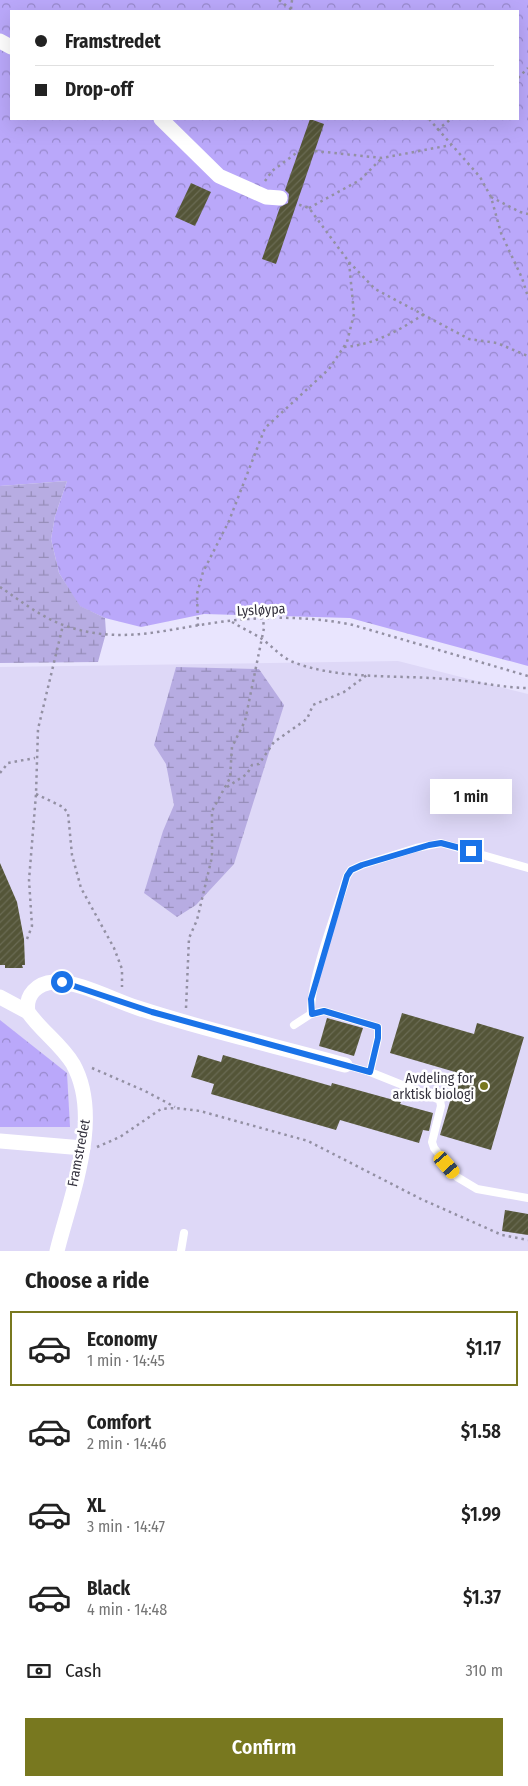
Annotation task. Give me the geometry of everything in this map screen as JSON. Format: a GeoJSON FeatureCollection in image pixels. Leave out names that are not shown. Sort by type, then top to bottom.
{"type":"FeatureCollection","features":[{"type":"Feature","properties":{"kind":"street"},"geometry":{"type":"LineString","coordinates":[[162,120],[219,176],[266,197],[280,198]]}},
{"type":"Feature","properties":{"kind":"street"},"geometry":{"type":"LineString","coordinates":[[28,1012],[27,1004],[33,990],[53,982],[76,985],[121,1002],[184,1021],[345,1064]]}},
{"type":"Feature","properties":{"kind":"street","name":"Framstredet"},"geometry":{"type":"LineString","coordinates":[[0,997],[28,1012],[61,1048],[78,1074],[85,1098],[87,1114],[82,1148],[57,1251]]}},
{"type":"Feature","properties":{"kind":"street"},"geometry":{"type":"LineString","coordinates":[[0,1141],[82,1148]]}},
{"type":"Feature","properties":{"kind":"lane"},"geometry":{"type":"LineString","coordinates":[[312,1014],[311,999],[321,964],[347,876],[355,868],[416,848],[441,843],[528,868]]}},
{"type":"Feature","properties":{"kind":"lane"},"geometry":{"type":"LineString","coordinates":[[294,1025],[312,1014],[324,1011],[378,1027],[378,1038],[370,1072]]}},
{"type":"Feature","properties":{"kind":"lane"},"geometry":{"type":"LineString","coordinates":[[345,1064],[440,1100],[442,1106],[432,1142],[434,1148],[457,1177],[477,1189],[528,1198]]}},
{"type":"Feature","properties":{"kind":"lane"},"geometry":{"type":"LineString","coordinates":[[181,1251],[184,1232]]}},
{"type":"Feature","properties":{"kind":"path"},"geometry":{"type":"LineString","coordinates":[[279,0],[292,10]]}},
{"type":"Feature","properties":{"kind":"path"},"geometry":{"type":"LineString","coordinates":[[292,0],[292,10]]}},
{"type":"Feature","properties":{"kind":"path"},"geometry":{"type":"LineString","coordinates":[[519,77],[528,68]]}},
{"type":"Feature","properties":{"kind":"path"},"geometry":{"type":"LineString","coordinates":[[430,120],[480,177],[491,196],[501,233],[522,278],[528,297]]}},
{"type":"Feature","properties":{"kind":"path"},"geometry":{"type":"LineString","coordinates":[[437,130],[450,120]]}},
{"type":"Feature","properties":{"kind":"path"},"geometry":{"type":"LineString","coordinates":[[315,151],[382,158],[452,146]]}},
{"type":"Feature","properties":{"kind":"path"},"geometry":{"type":"LineString","coordinates":[[258,193],[272,171],[299,151]]}},
{"type":"Feature","properties":{"kind":"path"},"geometry":{"type":"LineString","coordinates":[[309,208],[360,180],[382,158]]}},
{"type":"Feature","properties":{"kind":"path"},"geometry":{"type":"LineString","coordinates":[[491,196],[520,212],[528,214]]}},
{"type":"Feature","properties":{"kind":"path"},"geometry":{"type":"LineString","coordinates":[[296,204],[309,208],[349,262],[375,289],[469,339],[497,342],[528,356]]}},
{"type":"Feature","properties":{"kind":"path"},"geometry":{"type":"LineString","coordinates":[[198,626],[197,594],[203,572],[229,521],[265,428],[329,369],[347,342],[354,314],[349,262]]}},
{"type":"Feature","properties":{"kind":"path"},"geometry":{"type":"LineString","coordinates":[[344,347],[373,341],[394,332],[425,314]]}},
{"type":"Feature","properties":{"kind":"path","name":"Lysløypa"},"geometry":{"type":"LineString","coordinates":[[0,588],[63,625],[86,631],[130,636],[263,619],[326,619],[353,625],[528,676]]}},
{"type":"Feature","properties":{"kind":"path"},"geometry":{"type":"LineString","coordinates":[[184,1021],[189,938],[197,920],[212,857],[213,828],[210,819],[216,803],[226,788],[232,769],[232,747],[244,721],[261,639],[263,619]]}},
{"type":"Feature","properties":{"kind":"path"},"geometry":{"type":"LineString","coordinates":[[231,622],[261,639],[283,657],[294,662],[352,675],[368,674],[456,680],[528,688]]}},
{"type":"Feature","properties":{"kind":"path"},"geometry":{"type":"LineString","coordinates":[[28,939],[32,926],[29,880],[36,794],[35,758],[38,729],[63,625]]}},
{"type":"Feature","properties":{"kind":"path"},"geometry":{"type":"LineString","coordinates":[[226,788],[247,774],[252,766],[259,764],[274,742],[307,719],[313,705],[344,692],[368,674]]}},
{"type":"Feature","properties":{"kind":"path"},"geometry":{"type":"LineString","coordinates":[[0,773],[8,763],[35,758]]}},
{"type":"Feature","properties":{"kind":"path"},"geometry":{"type":"LineString","coordinates":[[36,794],[63,807],[68,813],[72,855],[81,888],[105,929],[122,968],[121,1002]]}},
{"type":"Feature","properties":{"kind":"path"},"geometry":{"type":"LineString","coordinates":[[88,1066],[145,1091],[176,1108]]}},
{"type":"Feature","properties":{"kind":"path"},"geometry":{"type":"LineString","coordinates":[[82,1148],[101,1147],[120,1137],[156,1112],[176,1108],[200,1111],[308,1141],[420,1199],[502,1235],[528,1240]]}},
{"type":"Feature","properties":{"kind":"shaded area"},"geometry":{"type":"Polygon","coordinates":[[[398,661],[528,694],[528,1251],[0,1251],[0,667],[398,661]]]}},
{"type":"Feature","properties":{"kind":"green space"},"geometry":{"type":"Polygon","coordinates":[[[0,0],[528,0],[528,666],[350,618],[204,614],[141,627],[105,618],[79,606],[59,573],[51,539],[55,516],[67,481],[0,486],[0,0]]]}},
{"type":"Feature","properties":{"kind":"green space"},"geometry":{"type":"Polygon","coordinates":[[[67,481],[55,516],[51,539],[59,573],[80,606],[105,618],[106,633],[98,662],[0,663],[0,486],[67,481]]]}},
{"type":"Feature","properties":{"kind":"green space"},"geometry":{"type":"Polygon","coordinates":[[[176,667],[259,669],[284,705],[234,864],[196,905],[177,917],[144,893],[163,831],[174,805],[166,764],[154,745],[176,667]]]}},
{"type":"Feature","properties":{"kind":"green space"},"geometry":{"type":"Polygon","coordinates":[[[0,1020],[67,1073],[70,1127],[0,1127],[0,1020]]]}},
{"type":"Feature","properties":{"kind":"building"},"geometry":{"type":"Polygon","coordinates":[[[310,120],[324,124],[276,264],[262,259],[280,207],[288,203],[289,194],[285,190],[310,120]]]}},
{"type":"Feature","properties":{"kind":"building"},"geometry":{"type":"Polygon","coordinates":[[[191,183],[211,192],[195,226],[175,217],[191,183]]]}},
{"type":"Feature","properties":{"kind":"building"},"geometry":{"type":"Polygon","coordinates":[[[0,863],[17,902],[24,939],[25,965],[22,965],[23,968],[5,968],[5,965],[0,965],[0,863]]]}},
{"type":"Feature","properties":{"kind":"building","name":"Avdeling for arktisk biologi"},"geometry":{"type":"Polygon","coordinates":[[[402,1013],[474,1034],[477,1023],[524,1037],[491,1150],[440,1135],[451,1098],[454,1099],[462,1074],[390,1053],[402,1013]]]}},
{"type":"Feature","properties":{"kind":"building"},"geometry":{"type":"Polygon","coordinates":[[[327,1018],[363,1028],[354,1056],[319,1046],[327,1018]]]}},
{"type":"Feature","properties":{"kind":"building"},"geometry":{"type":"Polygon","coordinates":[[[198,1055],[221,1062],[223,1055],[331,1086],[332,1083],[401,1102],[400,1104],[433,1113],[429,1131],[423,1130],[419,1143],[340,1120],[336,1130],[211,1094],[214,1084],[191,1077],[198,1055]]]}},
{"type":"Feature","properties":{"kind":"building"},"geometry":{"type":"Polygon","coordinates":[[[505,1210],[528,1214],[528,1235],[502,1231],[505,1210]]]}},
{"type":"Feature","properties":{"kind":"place","name":"Avdeling for arktisk biologi"},"geometry":{"type":"Point","coordinates":[484,1086]}},
{"type":"Feature","properties":{"kind":"route"},"geometry":{"type":"LineString","coordinates":[[62,982],[76,985],[138,1008],[370,1072],[378,1038],[378,1027],[324,1011],[312,1014],[311,999],[347,876],[351,870],[362,865],[429,845],[441,843],[471,851]]}}]}
